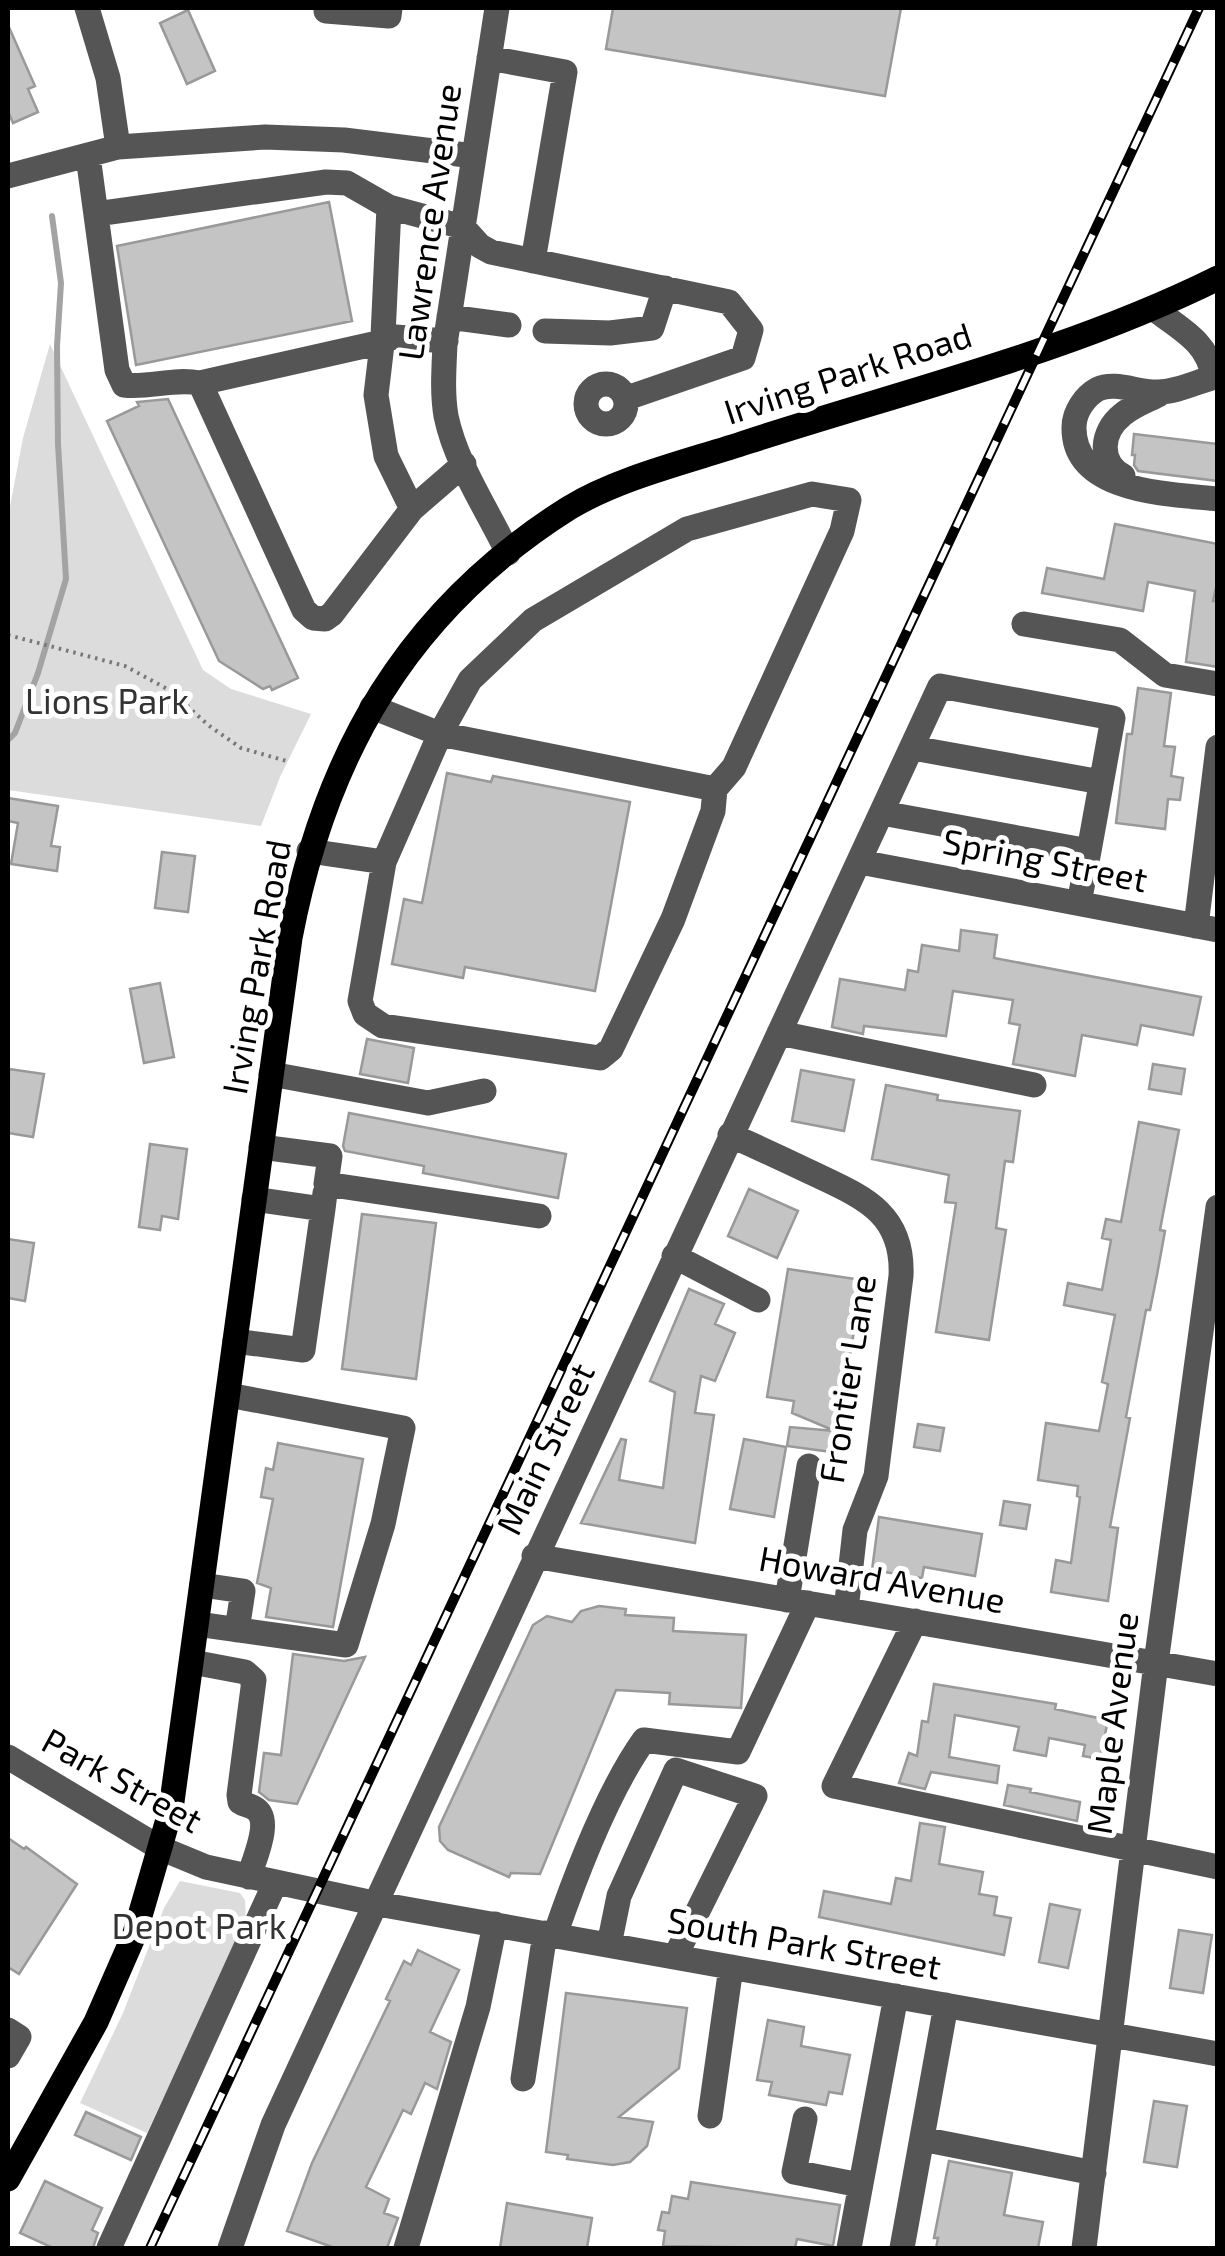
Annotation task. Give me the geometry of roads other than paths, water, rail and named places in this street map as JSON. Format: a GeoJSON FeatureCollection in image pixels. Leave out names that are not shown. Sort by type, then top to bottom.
{"type":"FeatureCollection","features":[{"type":"Feature","properties":{"kind":"main road","name":"Irving Park Road"},"geometry":{"type":"LineString","coordinates":[[8,2179],[96,2022],[135,1933],[171,1809],[290,938],[309,851],[330,788],[372,706],[400,664],[445,610],[508,553],[571,507],[653,473],[1154,309],[1218,278]]}},
{"type":"Feature","properties":{"kind":"street"},"geometry":{"type":"LineString","coordinates":[[87,8],[108,78],[118,148]]}},
{"type":"Feature","properties":{"kind":"street"},"geometry":{"type":"LineString","coordinates":[[326,8],[388,16],[390,8]]}},
{"type":"Feature","properties":{"kind":"street","name":"Lawrence Avenue"},"geometry":{"type":"LineString","coordinates":[[497,8],[447,329],[443,383],[446,416],[464,464],[508,553]]}},
{"type":"Feature","properties":{"kind":"street"},"geometry":{"type":"LineString","coordinates":[[489,58],[565,72],[533,260]]}},
{"type":"Feature","properties":{"kind":"street"},"geometry":{"type":"LineString","coordinates":[[8,176],[118,148],[265,137],[344,140],[474,156]]}},
{"type":"Feature","properties":{"kind":"street"},"geometry":{"type":"LineString","coordinates":[[88,156],[117,370],[124,385],[151,386],[179,379],[200,383],[383,339],[508,325]]}},
{"type":"Feature","properties":{"kind":"street"},"geometry":{"type":"LineString","coordinates":[[96,214],[326,182],[347,184],[388,208],[463,226],[480,246],[491,252],[729,302],[751,330],[743,358],[627,398]]}},
{"type":"Feature","properties":{"kind":"street"},"geometry":{"type":"LineString","coordinates":[[388,208],[383,339],[376,395],[386,456],[412,509]]}},
{"type":"Feature","properties":{"kind":"street"},"geometry":{"type":"LineString","coordinates":[[545,331],[610,333],[652,328],[666,288]]}},
{"type":"Feature","properties":{"kind":"street"},"geometry":{"type":"LineString","coordinates":[[1154,309],[1196,340],[1211,359],[1215,377],[1162,392],[1134,406],[1112,402],[1095,407],[1090,414],[1088,434],[1123,476],[1218,487]]}},
{"type":"Feature","properties":{"kind":"street"},"geometry":{"type":"LineString","coordinates":[[200,383],[304,610],[313,618],[325,620],[332,614],[412,509],[464,464]]}},
{"type":"Feature","properties":{"kind":"street"},"geometry":{"type":"LineString","coordinates":[[1162,392],[1108,386],[1094,391],[1083,401],[1073,429],[1081,453],[1112,482],[1127,488],[1218,499]]}},
{"type":"Feature","properties":{"kind":"street"},"geometry":{"type":"LineString","coordinates":[[812,494],[848,500],[842,530],[743,749],[734,767],[714,788],[712,811],[673,919],[611,1049],[600,1058],[384,1026],[365,1014],[360,1002],[384,862],[440,734],[470,680],[533,620],[687,529],[812,494]]}},
{"type":"Feature","properties":{"kind":"street"},"geometry":{"type":"LineString","coordinates":[[1024,624],[1120,640],[1165,675],[1218,684]]}},
{"type":"Feature","properties":{"kind":"street","name":"Main Street"},"geometry":{"type":"LineString","coordinates":[[230,2248],[273,2125],[940,686],[1113,718],[1101,782]]}},
{"type":"Feature","properties":{"kind":"street"},"geometry":{"type":"LineString","coordinates":[[372,706],[440,734],[714,788]]}},
{"type":"Feature","properties":{"kind":"street"},"geometry":{"type":"LineString","coordinates":[[1207,928],[1218,747]]}},
{"type":"Feature","properties":{"kind":"street"},"geometry":{"type":"LineString","coordinates":[[913,748],[1101,782],[1079,904]]}},
{"type":"Feature","properties":{"kind":"street"},"geometry":{"type":"LineString","coordinates":[[882,813],[1089,851]]}},
{"type":"Feature","properties":{"kind":"street"},"geometry":{"type":"LineString","coordinates":[[309,851],[384,862]]}},
{"type":"Feature","properties":{"kind":"street","name":"Spring Street"},"geometry":{"type":"LineString","coordinates":[[860,862],[1207,928]]}},
{"type":"Feature","properties":{"kind":"street"},"geometry":{"type":"LineString","coordinates":[[779,1033],[1034,1084]]}},
{"type":"Feature","properties":{"kind":"street"},"geometry":{"type":"LineString","coordinates":[[271,1074],[428,1103],[484,1090]]}},
{"type":"Feature","properties":{"kind":"street","name":"Frontier Lane"},"geometry":{"type":"LineString","coordinates":[[730,1134],[870,1202],[888,1221],[899,1248],[901,1276],[876,1476],[856,1530],[846,1610]]}},
{"type":"Feature","properties":{"kind":"street"},"geometry":{"type":"LineString","coordinates":[[236,1341],[303,1350],[330,1156],[262,1147]]}},
{"type":"Feature","properties":{"kind":"street"},"geometry":{"type":"LineString","coordinates":[[254,1200],[324,1196],[539,1216]]}},
{"type":"Feature","properties":{"kind":"street","name":"Maple Avenue"},"geometry":{"type":"LineString","coordinates":[[1084,2248],[1156,1663],[1218,1207]]}},
{"type":"Feature","properties":{"kind":"street"},"geometry":{"type":"LineString","coordinates":[[674,1256],[758,1300]]}},
{"type":"Feature","properties":{"kind":"street"},"geometry":{"type":"LineString","coordinates":[[198,1624],[346,1645],[383,1524],[403,1428],[228,1395]]}},
{"type":"Feature","properties":{"kind":"street"},"geometry":{"type":"LineString","coordinates":[[523,2079],[550,1934],[627,1764],[644,1740],[738,1752],[797,1601],[809,1466]]}},
{"type":"Feature","properties":{"kind":"street","name":"Howard Avenue"},"geometry":{"type":"LineString","coordinates":[[534,1556],[1218,1674]]}},
{"type":"Feature","properties":{"kind":"street"},"geometry":{"type":"LineString","coordinates":[[202,1585],[242,1591],[237,1630]]}},
{"type":"Feature","properties":{"kind":"street"},"geometry":{"type":"LineString","coordinates":[[914,1622],[834,1786],[1132,1852],[1218,1867]]}},
{"type":"Feature","properties":{"kind":"street"},"geometry":{"type":"LineString","coordinates":[[192,1662],[246,1672],[254,1680],[239,1795],[240,1802],[262,1816],[263,1828],[248,1877]]}},
{"type":"Feature","properties":{"kind":"street","name":"Park Street"},"geometry":{"type":"LineString","coordinates":[[8,1757],[160,1848],[206,1867],[378,1904]]}},
{"type":"Feature","properties":{"kind":"street"},"geometry":{"type":"LineString","coordinates":[[609,1945],[619,1896],[676,1770],[754,1796],[675,1957]]}},
{"type":"Feature","properties":{"kind":"street"},"geometry":{"type":"LineString","coordinates":[[109,2248],[275,1883]]}},
{"type":"Feature","properties":{"kind":"street","name":"South Park Street"},"geometry":{"type":"LineString","coordinates":[[378,1904],[1218,2054]]}},
{"type":"Feature","properties":{"kind":"street"},"geometry":{"type":"LineString","coordinates":[[406,2248],[478,2007],[494,1924]]}},
{"type":"Feature","properties":{"kind":"street"},"geometry":{"type":"LineString","coordinates":[[710,2116],[732,1967]]}},
{"type":"Feature","properties":{"kind":"street"},"geometry":{"type":"LineString","coordinates":[[849,2248],[896,1996]]}},
{"type":"Feature","properties":{"kind":"street"},"geometry":{"type":"LineString","coordinates":[[902,2248],[946,2005]]}},
{"type":"Feature","properties":{"kind":"street"},"geometry":{"type":"LineString","coordinates":[[805,2119],[794,2172],[860,2185]]}},
{"type":"Feature","properties":{"kind":"street"},"geometry":{"type":"LineString","coordinates":[[922,2140],[1094,2173]]}},
{"type":"Feature","properties":{"kind":"waterway"},"geometry":{"type":"LineString","coordinates":[[8,740],[15,733],[38,673],[66,579],[58,444],[61,283],[52,216]]}},
{"type":"Feature","properties":{"kind":"railway"},"geometry":{"type":"LineString","coordinates":[[150,2248],[1199,8]]}},
{"type":"Feature","properties":{"kind":"park label","name":"Lions Park"},"geometry":{"type":"Point","coordinates":[107,702]}},
{"type":"Feature","properties":{"kind":"park label","name":"Depot Park"},"geometry":{"type":"Point","coordinates":[199,1927]}}]}
